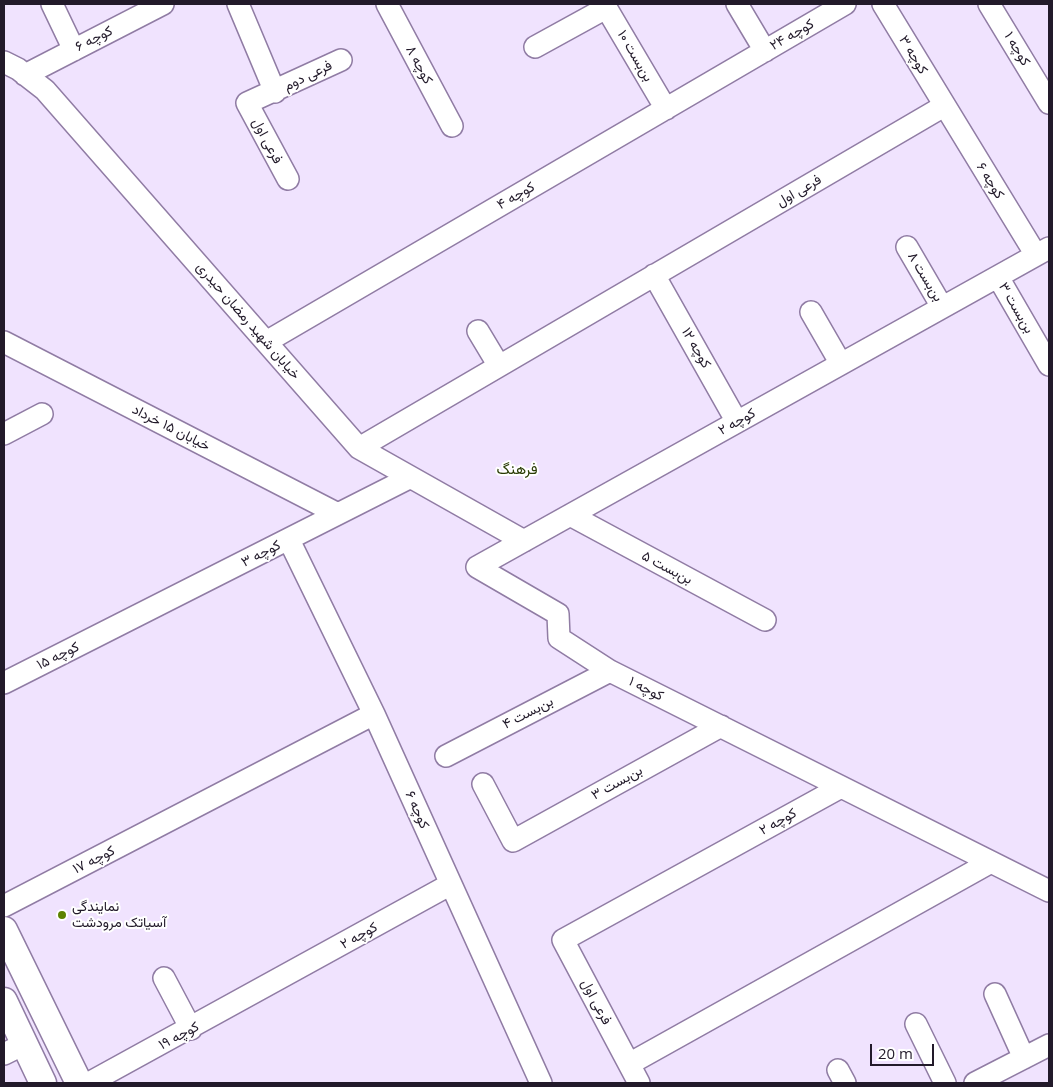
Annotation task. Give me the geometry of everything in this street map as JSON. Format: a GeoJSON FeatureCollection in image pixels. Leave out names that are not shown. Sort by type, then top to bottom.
{"type":"FeatureCollection","features":[{"type":"Feature","properties":{"kind":"street"},"geometry":{"type":"LineString","coordinates":[[52,4],[74,50]]}},
{"type":"Feature","properties":{"kind":"street","name":"کوچه ۶"},"geometry":{"type":"LineString","coordinates":[[13,71],[74,50],[161,4]]}},
{"type":"Feature","properties":{"kind":"street"},"geometry":{"type":"LineString","coordinates":[[238,4],[275,92]]}},
{"type":"Feature","properties":{"kind":"street","name":"کوچه ۸"},"geometry":{"type":"LineString","coordinates":[[387,4],[452,126]]}},
{"type":"Feature","properties":{"kind":"street"},"geometry":{"type":"LineString","coordinates":[[737,4],[765,51]]}},
{"type":"Feature","properties":{"kind":"street","name":"کوچه ۲۴"},"geometry":{"type":"LineString","coordinates":[[765,51],[845,4]]}},
{"type":"Feature","properties":{"kind":"street","name":"کوچه ۳"},"geometry":{"type":"LineString","coordinates":[[883,4],[944,106]]}},
{"type":"Feature","properties":{"kind":"street","name":"کوچه ۱"},"geometry":{"type":"LineString","coordinates":[[989,4],[1048,96]]}},
{"type":"Feature","properties":{"kind":"street"},"geometry":{"type":"LineString","coordinates":[[535,47],[605,6]]}},
{"type":"Feature","properties":{"kind":"street","name":"بن‌بست ۱۰"},"geometry":{"type":"LineString","coordinates":[[605,6],[666,109]]}},
{"type":"Feature","properties":{"kind":"street","name":"کوچه ۴"},"geometry":{"type":"LineString","coordinates":[[266,342],[765,51]]}},
{"type":"Feature","properties":{"kind":"street","name":"فرعی دوم"},"geometry":{"type":"LineString","coordinates":[[275,92],[341,60]]}},
{"type":"Feature","properties":{"kind":"street","name":"خیابان شهید رمضان حیدری"},"geometry":{"type":"LineString","coordinates":[[13,71],[45,90],[359,448],[409,478],[524,540]]}},
{"type":"Feature","properties":{"kind":"street","name":"فرعی اول"},"geometry":{"type":"LineString","coordinates":[[275,92],[247,103],[288,179]]}},
{"type":"Feature","properties":{"kind":"street","name":"کوچه ۶"},"geometry":{"type":"LineString","coordinates":[[944,106],[1042,251]]}},
{"type":"Feature","properties":{"kind":"street","name":"فرعی اول"},"geometry":{"type":"LineString","coordinates":[[654,275],[944,106]]}},
{"type":"Feature","properties":{"kind":"street","name":"بن‌بست ۸"},"geometry":{"type":"LineString","coordinates":[[907,247],[942,307]]}},
{"type":"Feature","properties":{"kind":"street","name":"کوچه ۲"},"geometry":{"type":"LineString","coordinates":[[477,567],[1042,251]]}},
{"type":"Feature","properties":{"kind":"street"},"geometry":{"type":"LineString","coordinates":[[359,448],[654,275]]}},
{"type":"Feature","properties":{"kind":"street","name":"کوچه ۱۲"},"geometry":{"type":"LineString","coordinates":[[654,275],[737,422]]}},
{"type":"Feature","properties":{"kind":"street","name":"بن‌بست ۳"},"geometry":{"type":"LineString","coordinates":[[998,277],[1049,365]]}},
{"type":"Feature","properties":{"kind":"street"},"geometry":{"type":"LineString","coordinates":[[811,312],[841,364]]}},
{"type":"Feature","properties":{"kind":"street"},"geometry":{"type":"LineString","coordinates":[[478,331],[500,366]]}},
{"type":"Feature","properties":{"kind":"street","name":"خیابان ۱۵ خرداد"},"geometry":{"type":"LineString","coordinates":[[4,342],[338,514]]}},
{"type":"Feature","properties":{"kind":"street"},"geometry":{"type":"LineString","coordinates":[[4,434],[42,414]]}},
{"type":"Feature","properties":{"kind":"street","name":"کوچه ۳"},"geometry":{"type":"LineString","coordinates":[[112,630],[409,478]]}},
{"type":"Feature","properties":{"kind":"street","name":"بن‌بست ۵"},"geometry":{"type":"LineString","coordinates":[[570,515],[765,620]]}},
{"type":"Feature","properties":{"kind":"street","name":"کوچه ۶"},"geometry":{"type":"LineString","coordinates":[[289,540],[374,714],[541,1083]]}},
{"type":"Feature","properties":{"kind":"street","name":"کوچه ۱"},"geometry":{"type":"LineString","coordinates":[[477,567],[558,614],[559,638],[610,670],[842,787]]}},
{"type":"Feature","properties":{"kind":"street","name":"کوچه ۱۵"},"geometry":{"type":"LineString","coordinates":[[4,683],[112,630]]}},
{"type":"Feature","properties":{"kind":"street","name":"بن‌بست ۴"},"geometry":{"type":"LineString","coordinates":[[446,756],[610,670]]}},
{"type":"Feature","properties":{"kind":"street","name":"کوچه ۱۷"},"geometry":{"type":"LineString","coordinates":[[4,906],[374,714]]}},
{"type":"Feature","properties":{"kind":"street","name":"بن‌بست ۳"},"geometry":{"type":"LineString","coordinates":[[483,784],[514,841],[721,726]]}},
{"type":"Feature","properties":{"kind":"street"},"geometry":{"type":"LineString","coordinates":[[842,787],[1049,891]]}},
{"type":"Feature","properties":{"kind":"street","name":"کوچه ۲"},"geometry":{"type":"LineString","coordinates":[[563,940],[842,787]]}},
{"type":"Feature","properties":{"kind":"street"},"geometry":{"type":"LineString","coordinates":[[629,1064],[991,862]]}},
{"type":"Feature","properties":{"kind":"street","name":"کوچه ۲"},"geometry":{"type":"LineString","coordinates":[[267,987],[451,884]]}},
{"type":"Feature","properties":{"kind":"street"},"geometry":{"type":"LineString","coordinates":[[4,930],[12,967],[79,1083]]}},
{"type":"Feature","properties":{"kind":"street","name":"فرعی اول"},"geometry":{"type":"LineString","coordinates":[[563,940],[639,1083]]}},
{"type":"Feature","properties":{"kind":"street"},"geometry":{"type":"LineString","coordinates":[[164,978],[191,1029]]}},
{"type":"Feature","properties":{"kind":"street","name":"کوچه ۱۹"},"geometry":{"type":"LineString","coordinates":[[89,1083],[267,987]]}},
{"type":"Feature","properties":{"kind":"street"},"geometry":{"type":"LineString","coordinates":[[995,994],[1024,1058]]}},
{"type":"Feature","properties":{"kind":"street"},"geometry":{"type":"LineString","coordinates":[[4,1001],[14,1049],[43,1083]]}},
{"type":"Feature","properties":{"kind":"street"},"geometry":{"type":"LineString","coordinates":[[916,1024],[945,1083]]}},
{"type":"Feature","properties":{"kind":"street"},"geometry":{"type":"LineString","coordinates":[[975,1083],[1049,1045]]}},
{"type":"Feature","properties":{"kind":"place","name":"نمایندگی آسیاتک مرودشت"},"geometry":{"type":"Point","coordinates":[62,915]}},
{"type":"Feature","properties":{"kind":"district","name":"فرهنگ"},"geometry":{"type":"Point","coordinates":[517,470]}}]}
